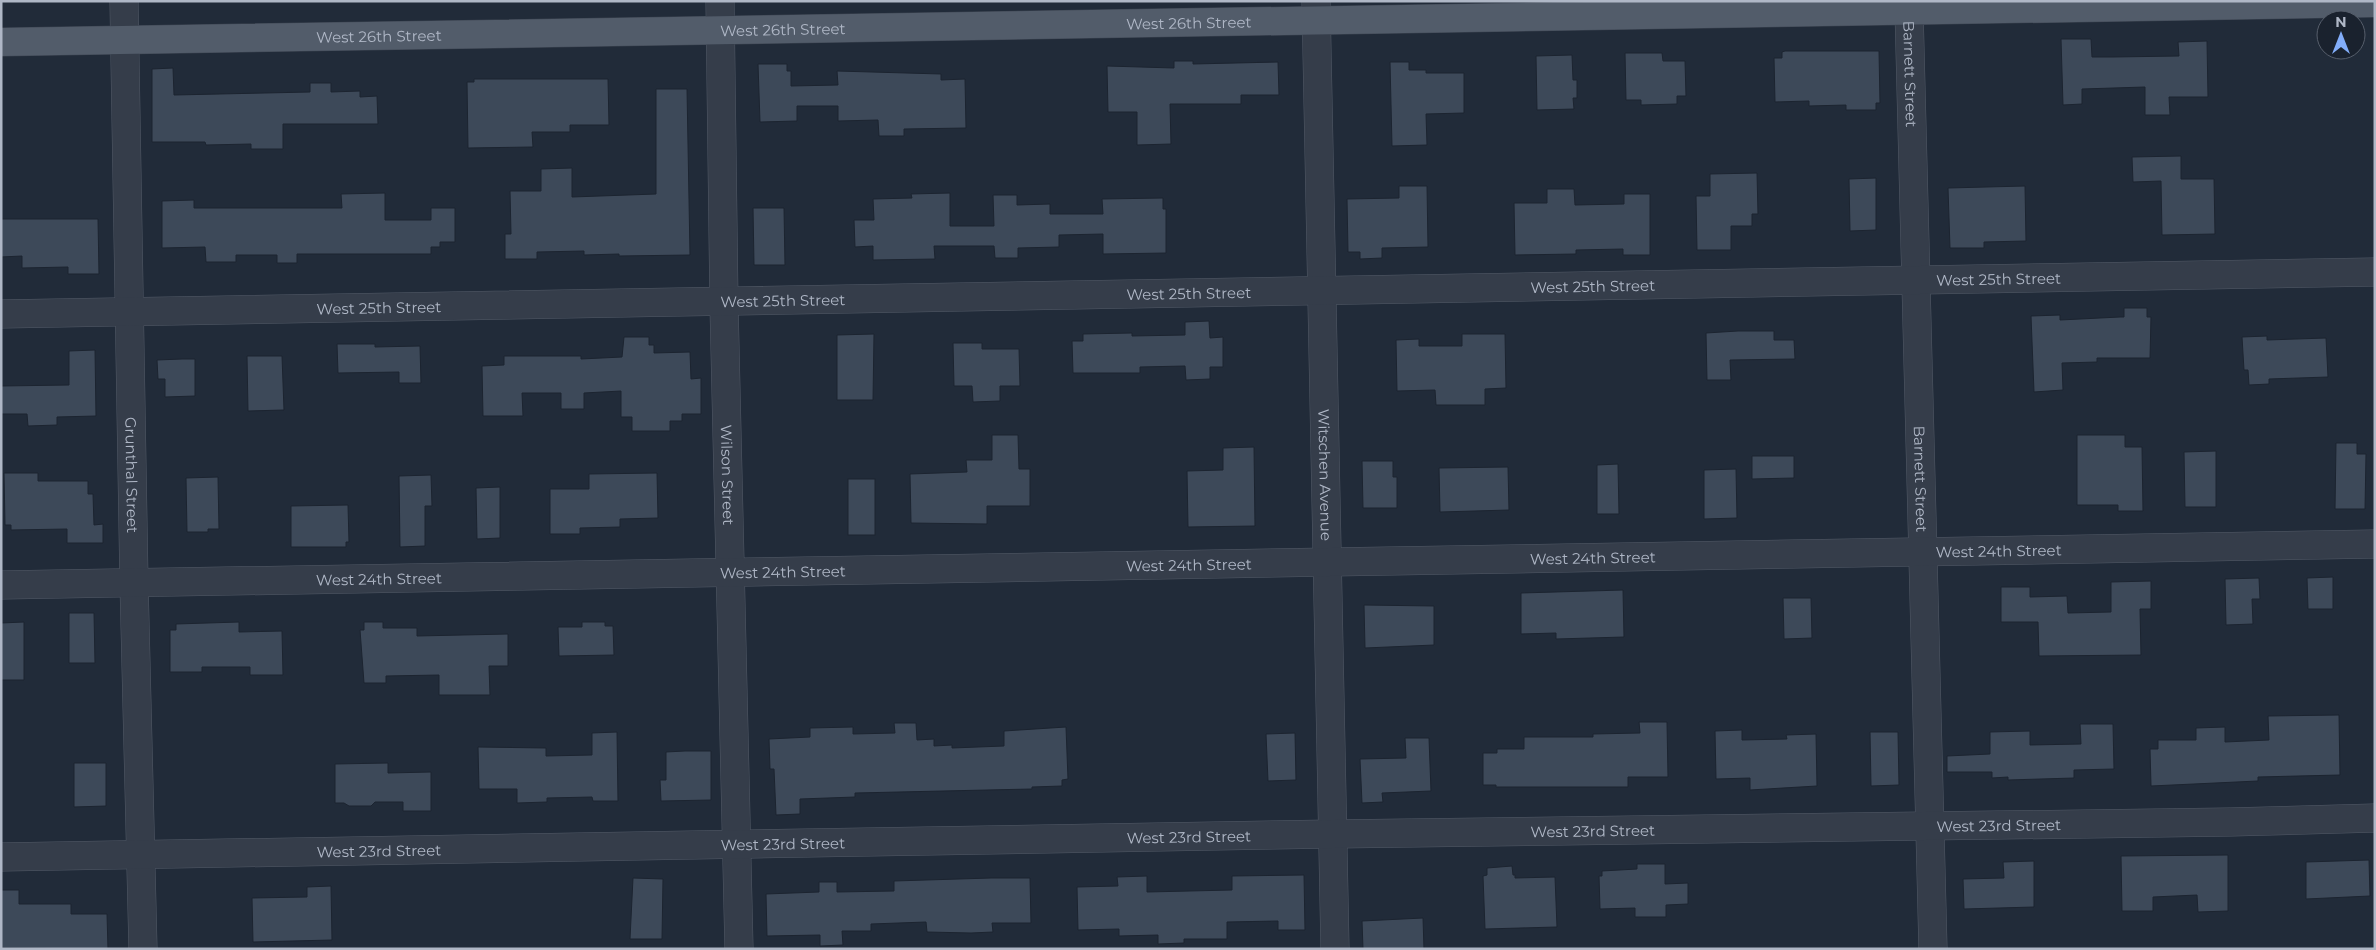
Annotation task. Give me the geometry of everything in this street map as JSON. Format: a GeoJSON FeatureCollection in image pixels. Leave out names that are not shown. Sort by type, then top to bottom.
{"type":"FeatureCollection","features":[{"type":"Feature","properties":{"kind":"main road","name":"West 26th Street"},"geometry":{"type":"LineString","coordinates":[[1,42],[721,30],[1316,11],[1909,10],[2375,2]]}},
{"type":"Feature","properties":{"kind":"street","name":"Grunthal Street"},"geometry":{"type":"LineString","coordinates":[[124,1],[134,583],[143,949]]}},
{"type":"Feature","properties":{"kind":"street","name":"Wilson Street"},"geometry":{"type":"LineString","coordinates":[[720,1],[724,300],[739,949]]}},
{"type":"Feature","properties":{"kind":"street","name":"Barnett Street"},"geometry":{"type":"LineString","coordinates":[[1909,10],[1934,949]]}},
{"type":"Feature","properties":{"kind":"street","name":"Witschen Avenue"},"geometry":{"type":"LineString","coordinates":[[1316,11],[1335,949]]}},
{"type":"Feature","properties":{"kind":"street","name":"West 25th Street"},"geometry":{"type":"LineString","coordinates":[[1,314],[2375,272]]}},
{"type":"Feature","properties":{"kind":"street","name":"West 24th Street"},"geometry":{"type":"LineString","coordinates":[[1,585],[2375,544]]}},
{"type":"Feature","properties":{"kind":"street","name":"West 23rd Street"},"geometry":{"type":"LineString","coordinates":[[1,857],[1333,834],[2230,822],[2375,818]]}},
{"type":"Feature","properties":{"kind":"building"},"geometry":{"type":"Polygon","coordinates":[[[2061,39],[2091,39],[2092,57],[2179,56],[2178,42],[2207,41],[2208,97],[2169,97],[2170,115],[2145,115],[2145,87],[2082,89],[2082,104],[2063,105],[2061,39]]]}},
{"type":"Feature","properties":{"kind":"building"},"geometry":{"type":"Polygon","coordinates":[[[1879,51],[1880,103],[1876,103],[1876,110],[1846,110],[1846,105],[1809,106],[1809,101],[1775,102],[1774,58],[1782,58],[1782,52],[1879,51]]]}},
{"type":"Feature","properties":{"kind":"building"},"geometry":{"type":"Polygon","coordinates":[[[1625,53],[1662,53],[1663,61],[1685,61],[1686,96],[1677,96],[1677,104],[1641,105],[1641,100],[1626,100],[1625,53]]]}},
{"type":"Feature","properties":{"kind":"building"},"geometry":{"type":"Polygon","coordinates":[[[1572,55],[1573,80],[1577,80],[1577,98],[1573,98],[1574,109],[1537,110],[1536,56],[1572,55]]]}},
{"type":"Feature","properties":{"kind":"building"},"geometry":{"type":"Polygon","coordinates":[[[1174,61],[1193,61],[1193,64],[1278,62],[1279,95],[1241,95],[1241,104],[1170,104],[1171,144],[1137,145],[1137,112],[1108,112],[1107,66],[1174,68],[1174,61]]]}},
{"type":"Feature","properties":{"kind":"building"},"geometry":{"type":"Polygon","coordinates":[[[1390,62],[1409,62],[1409,70],[1426,70],[1426,73],[1464,73],[1464,113],[1426,114],[1427,145],[1392,146],[1390,62]]]}},
{"type":"Feature","properties":{"kind":"building"},"geometry":{"type":"Polygon","coordinates":[[[758,64],[787,64],[787,71],[791,71],[791,86],[838,85],[837,71],[941,74],[941,80],[965,79],[966,128],[904,129],[904,136],[879,136],[878,120],[838,121],[838,106],[797,106],[797,121],[760,122],[758,64]]]}},
{"type":"Feature","properties":{"kind":"building"},"geometry":{"type":"Polygon","coordinates":[[[173,68],[174,95],[310,92],[310,83],[331,83],[331,92],[360,91],[360,97],[377,96],[378,124],[283,124],[283,149],[251,149],[251,144],[206,145],[205,142],[152,142],[152,69],[173,68]]]}},
{"type":"Feature","properties":{"kind":"building"},"geometry":{"type":"Polygon","coordinates":[[[474,79],[608,79],[609,125],[570,125],[570,132],[532,132],[533,147],[468,148],[467,82],[474,82],[474,79]]]}},
{"type":"Feature","properties":{"kind":"building"},"geometry":{"type":"Polygon","coordinates":[[[656,89],[687,89],[690,255],[619,256],[619,254],[584,255],[584,251],[537,252],[537,259],[505,259],[505,234],[511,234],[510,191],[541,191],[541,169],[572,168],[572,197],[656,194],[656,89]]]}},
{"type":"Feature","properties":{"kind":"building"},"geometry":{"type":"Polygon","coordinates":[[[2181,156],[2181,179],[2214,179],[2215,234],[2162,235],[2161,181],[2133,182],[2132,157],[2181,156]]]}},
{"type":"Feature","properties":{"kind":"building"},"geometry":{"type":"Polygon","coordinates":[[[1757,173],[1758,214],[1752,214],[1752,226],[1731,226],[1731,250],[1697,250],[1696,196],[1710,196],[1710,174],[1757,173]]]}},
{"type":"Feature","properties":{"kind":"building"},"geometry":{"type":"Polygon","coordinates":[[[1876,178],[1876,230],[1850,231],[1849,179],[1876,178]]]}},
{"type":"Feature","properties":{"kind":"building"},"geometry":{"type":"Polygon","coordinates":[[[1399,186],[1427,186],[1428,247],[1382,248],[1382,258],[1360,259],[1360,252],[1348,252],[1347,199],[1399,198],[1399,186]]]}},
{"type":"Feature","properties":{"kind":"building"},"geometry":{"type":"Polygon","coordinates":[[[2025,186],[2026,241],[1984,242],[1984,248],[1950,248],[1948,188],[2025,186]]]}},
{"type":"Feature","properties":{"kind":"building"},"geometry":{"type":"Polygon","coordinates":[[[1547,189],[1574,189],[1575,205],[1624,204],[1624,194],[1650,194],[1650,255],[1623,255],[1623,249],[1576,250],[1576,254],[1515,255],[1514,203],[1547,203],[1547,189]]]}},
{"type":"Feature","properties":{"kind":"building"},"geometry":{"type":"Polygon","coordinates":[[[385,193],[385,220],[431,220],[431,208],[455,208],[455,242],[440,242],[440,247],[431,247],[431,254],[297,254],[297,263],[277,263],[277,255],[236,255],[236,262],[206,262],[205,247],[162,248],[162,201],[194,200],[194,208],[342,208],[341,194],[385,193]]]}},
{"type":"Feature","properties":{"kind":"building"},"geometry":{"type":"Polygon","coordinates":[[[950,193],[950,226],[994,226],[993,195],[1017,195],[1017,205],[1050,204],[1050,214],[1103,214],[1102,199],[1163,198],[1163,209],[1166,209],[1166,253],[1103,254],[1103,234],[1059,235],[1059,247],[1018,248],[1018,258],[995,258],[994,246],[934,246],[935,259],[873,260],[873,246],[855,247],[854,220],[874,220],[873,199],[912,198],[911,194],[950,193]]]}},
{"type":"Feature","properties":{"kind":"building"},"geometry":{"type":"Polygon","coordinates":[[[753,208],[784,208],[785,265],[754,265],[753,208]]]}},
{"type":"Feature","properties":{"kind":"building"},"geometry":{"type":"Polygon","coordinates":[[[1,219],[98,219],[99,274],[68,274],[68,267],[22,268],[22,256],[1,257],[1,219]]]}},
{"type":"Feature","properties":{"kind":"building"},"geometry":{"type":"Polygon","coordinates":[[[2124,308],[2147,308],[2147,317],[2151,317],[2150,358],[2097,358],[2097,362],[2062,363],[2063,390],[2034,392],[2031,316],[2060,315],[2060,320],[2124,317],[2124,308]]]}},
{"type":"Feature","properties":{"kind":"building"},"geometry":{"type":"Polygon","coordinates":[[[1209,321],[1210,338],[1223,337],[1223,367],[1210,367],[1210,379],[1186,380],[1185,366],[1140,367],[1140,373],[1073,373],[1072,341],[1083,341],[1083,334],[1132,333],[1132,336],[1185,335],[1185,322],[1209,321]]]}},
{"type":"Feature","properties":{"kind":"building"},"geometry":{"type":"Polygon","coordinates":[[[1774,331],[1774,340],[1794,340],[1795,359],[1730,360],[1731,380],[1707,380],[1706,333],[1774,331]]]}},
{"type":"Feature","properties":{"kind":"building"},"geometry":{"type":"Polygon","coordinates":[[[874,334],[873,400],[837,400],[837,335],[874,334]]]}},
{"type":"Feature","properties":{"kind":"building"},"geometry":{"type":"Polygon","coordinates":[[[1462,334],[1505,334],[1506,388],[1485,389],[1485,405],[1436,405],[1435,390],[1397,391],[1396,340],[1419,339],[1419,346],[1462,346],[1462,334]]]}},
{"type":"Feature","properties":{"kind":"building"},"geometry":{"type":"Polygon","coordinates":[[[2267,336],[2267,340],[2326,338],[2328,377],[2269,379],[2269,384],[2249,385],[2248,370],[2244,370],[2242,337],[2267,336]]]}},
{"type":"Feature","properties":{"kind":"building"},"geometry":{"type":"Polygon","coordinates":[[[624,337],[649,337],[649,345],[654,345],[654,353],[690,352],[691,379],[701,378],[701,414],[682,414],[682,421],[670,421],[670,431],[632,431],[632,417],[621,417],[621,391],[584,393],[584,409],[561,409],[561,393],[522,393],[523,416],[483,416],[482,366],[504,365],[504,356],[581,356],[581,359],[622,357],[624,337]]]}},
{"type":"Feature","properties":{"kind":"building"},"geometry":{"type":"Polygon","coordinates":[[[953,343],[982,343],[982,349],[1019,349],[1020,386],[1000,386],[1000,401],[973,402],[972,386],[954,386],[953,343]]]}},
{"type":"Feature","properties":{"kind":"building"},"geometry":{"type":"Polygon","coordinates":[[[337,344],[375,344],[375,347],[420,346],[421,383],[399,383],[399,372],[338,373],[337,344]]]}},
{"type":"Feature","properties":{"kind":"building"},"geometry":{"type":"Polygon","coordinates":[[[95,350],[96,416],[57,417],[57,425],[28,426],[27,414],[1,414],[1,386],[69,385],[69,351],[95,350]]]}},
{"type":"Feature","properties":{"kind":"building"},"geometry":{"type":"Polygon","coordinates":[[[247,356],[282,356],[284,410],[248,411],[247,356]]]}},
{"type":"Feature","properties":{"kind":"building"},"geometry":{"type":"Polygon","coordinates":[[[195,359],[195,396],[165,397],[165,379],[158,379],[157,360],[195,359]]]}},
{"type":"Feature","properties":{"kind":"building"},"geometry":{"type":"Polygon","coordinates":[[[992,435],[1018,435],[1019,469],[1030,469],[1030,506],[987,506],[987,524],[911,523],[910,474],[967,472],[966,460],[992,460],[992,435]]]}},
{"type":"Feature","properties":{"kind":"building"},"geometry":{"type":"Polygon","coordinates":[[[2077,435],[2125,435],[2125,447],[2142,447],[2143,511],[2118,511],[2118,505],[2077,505],[2077,435]]]}},
{"type":"Feature","properties":{"kind":"building"},"geometry":{"type":"Polygon","coordinates":[[[2336,443],[2357,443],[2357,454],[2366,454],[2365,509],[2335,509],[2336,443]]]}},
{"type":"Feature","properties":{"kind":"building"},"geometry":{"type":"Polygon","coordinates":[[[1254,447],[1255,526],[1188,527],[1187,471],[1223,470],[1223,448],[1254,447]]]}},
{"type":"Feature","properties":{"kind":"building"},"geometry":{"type":"Polygon","coordinates":[[[2216,451],[2216,507],[2185,507],[2184,452],[2216,451]]]}},
{"type":"Feature","properties":{"kind":"building"},"geometry":{"type":"Polygon","coordinates":[[[1752,456],[1794,456],[1794,478],[1752,479],[1752,456]]]}},
{"type":"Feature","properties":{"kind":"building"},"geometry":{"type":"Polygon","coordinates":[[[1362,461],[1393,461],[1393,477],[1397,477],[1397,508],[1363,508],[1362,461]]]}},
{"type":"Feature","properties":{"kind":"building"},"geometry":{"type":"Polygon","coordinates":[[[1618,464],[1619,514],[1597,514],[1597,465],[1618,464]]]}},
{"type":"Feature","properties":{"kind":"building"},"geometry":{"type":"Polygon","coordinates":[[[1508,467],[1509,510],[1440,512],[1439,468],[1508,467]]]}},
{"type":"Feature","properties":{"kind":"building"},"geometry":{"type":"Polygon","coordinates":[[[1736,469],[1737,518],[1704,519],[1704,470],[1736,469]]]}},
{"type":"Feature","properties":{"kind":"building"},"geometry":{"type":"Polygon","coordinates":[[[4,473],[38,473],[38,481],[88,481],[88,494],[93,494],[94,525],[103,524],[103,543],[67,543],[67,529],[11,530],[11,525],[5,525],[4,473]]]}},
{"type":"Feature","properties":{"kind":"building"},"geometry":{"type":"Polygon","coordinates":[[[657,473],[658,518],[620,519],[620,527],[580,528],[580,534],[550,534],[550,489],[589,489],[589,474],[657,473]]]}},
{"type":"Feature","properties":{"kind":"building"},"geometry":{"type":"Polygon","coordinates":[[[431,475],[432,506],[425,506],[425,546],[400,547],[399,476],[431,475]]]}},
{"type":"Feature","properties":{"kind":"building"},"geometry":{"type":"Polygon","coordinates":[[[218,477],[219,529],[208,529],[208,532],[187,532],[186,478],[218,477]]]}},
{"type":"Feature","properties":{"kind":"building"},"geometry":{"type":"Polygon","coordinates":[[[848,479],[875,479],[875,535],[848,535],[848,479]]]}},
{"type":"Feature","properties":{"kind":"building"},"geometry":{"type":"Polygon","coordinates":[[[500,487],[500,538],[477,539],[476,488],[500,487]]]}},
{"type":"Feature","properties":{"kind":"building"},"geometry":{"type":"Polygon","coordinates":[[[348,505],[349,542],[346,542],[346,547],[291,547],[291,506],[348,505]]]}},
{"type":"Feature","properties":{"kind":"building"},"geometry":{"type":"Polygon","coordinates":[[[2333,577],[2333,609],[2308,609],[2307,578],[2333,577]]]}},
{"type":"Feature","properties":{"kind":"building"},"geometry":{"type":"Polygon","coordinates":[[[2259,578],[2260,599],[2252,599],[2253,624],[2226,625],[2225,579],[2259,578]]]}},
{"type":"Feature","properties":{"kind":"building"},"geometry":{"type":"Polygon","coordinates":[[[2151,581],[2151,609],[2140,609],[2141,655],[2039,656],[2038,622],[2001,622],[2001,587],[2030,587],[2030,597],[2067,596],[2068,613],[2111,612],[2111,582],[2151,581]]]}},
{"type":"Feature","properties":{"kind":"building"},"geometry":{"type":"Polygon","coordinates":[[[1623,590],[1624,637],[1556,639],[1556,633],[1521,634],[1521,593],[1623,590]]]}},
{"type":"Feature","properties":{"kind":"building"},"geometry":{"type":"Polygon","coordinates":[[[1783,598],[1811,598],[1812,638],[1784,639],[1783,598]]]}},
{"type":"Feature","properties":{"kind":"building"},"geometry":{"type":"Polygon","coordinates":[[[1364,605],[1434,606],[1434,645],[1365,648],[1364,605]]]}},
{"type":"Feature","properties":{"kind":"building"},"geometry":{"type":"Polygon","coordinates":[[[69,613],[94,613],[95,663],[69,663],[69,613]]]}},
{"type":"Feature","properties":{"kind":"building"},"geometry":{"type":"Polygon","coordinates":[[[24,622],[24,680],[1,680],[1,623],[24,622]]]}},
{"type":"Feature","properties":{"kind":"building"},"geometry":{"type":"Polygon","coordinates":[[[239,622],[239,632],[282,631],[283,675],[250,675],[250,667],[202,667],[202,672],[170,672],[170,630],[176,630],[176,624],[239,622]]]}},
{"type":"Feature","properties":{"kind":"building"},"geometry":{"type":"Polygon","coordinates":[[[364,622],[383,622],[383,628],[417,628],[417,636],[508,634],[508,666],[489,666],[490,695],[439,695],[439,675],[386,676],[386,683],[364,683],[360,630],[364,630],[364,622]]]}},
{"type":"Feature","properties":{"kind":"building"},"geometry":{"type":"Polygon","coordinates":[[[582,622],[605,622],[605,626],[613,626],[614,655],[559,656],[558,627],[582,627],[582,622]]]}},
{"type":"Feature","properties":{"kind":"building"},"geometry":{"type":"Polygon","coordinates":[[[2339,715],[2340,775],[2258,777],[2258,781],[2151,786],[2150,749],[2158,749],[2158,740],[2196,740],[2196,728],[2225,727],[2225,742],[2269,740],[2268,716],[2339,715]]]}},
{"type":"Feature","properties":{"kind":"building"},"geometry":{"type":"Polygon","coordinates":[[[1639,722],[1667,722],[1668,777],[1628,777],[1628,787],[1496,787],[1496,785],[1483,785],[1483,753],[1497,753],[1497,749],[1524,749],[1524,737],[1593,737],[1593,734],[1640,733],[1639,722]]]}},
{"type":"Feature","properties":{"kind":"building"},"geometry":{"type":"Polygon","coordinates":[[[894,723],[916,723],[917,740],[934,739],[934,746],[952,745],[952,748],[1004,746],[1004,731],[1066,727],[1068,779],[1062,780],[1062,786],[1032,787],[1032,789],[855,793],[855,797],[800,799],[800,814],[776,815],[774,769],[770,769],[769,739],[810,737],[810,728],[853,727],[853,734],[895,733],[894,723]]]}},
{"type":"Feature","properties":{"kind":"building"},"geometry":{"type":"Polygon","coordinates":[[[2080,724],[2113,724],[2114,769],[2074,770],[2074,778],[2008,780],[2008,777],[1992,778],[1992,772],[1947,772],[1947,756],[1990,754],[1990,732],[2030,731],[2030,745],[2081,744],[2080,724]]]}},
{"type":"Feature","properties":{"kind":"building"},"geometry":{"type":"Polygon","coordinates":[[[1742,730],[1742,740],[1787,739],[1786,735],[1816,734],[1817,786],[1750,790],[1750,778],[1716,779],[1715,731],[1742,730]]]}},
{"type":"Feature","properties":{"kind":"building"},"geometry":{"type":"Polygon","coordinates":[[[617,732],[618,801],[593,801],[592,797],[547,798],[547,802],[517,803],[517,789],[479,789],[478,747],[546,748],[546,756],[592,755],[592,733],[617,732]]]}},
{"type":"Feature","properties":{"kind":"building"},"geometry":{"type":"Polygon","coordinates":[[[1870,732],[1898,732],[1899,785],[1871,786],[1870,732]]]}},
{"type":"Feature","properties":{"kind":"building"},"geometry":{"type":"Polygon","coordinates":[[[1295,733],[1296,780],[1268,781],[1266,734],[1295,733]]]}},
{"type":"Feature","properties":{"kind":"building"},"geometry":{"type":"Polygon","coordinates":[[[1405,738],[1429,738],[1431,791],[1382,793],[1383,802],[1362,803],[1360,759],[1406,758],[1405,738]]]}},
{"type":"Feature","properties":{"kind":"building"},"geometry":{"type":"Polygon","coordinates":[[[711,751],[711,800],[661,801],[660,780],[666,780],[666,752],[711,751]]]}},
{"type":"Feature","properties":{"kind":"building"},"geometry":{"type":"Polygon","coordinates":[[[74,763],[106,763],[106,806],[74,807],[74,763]]]}},
{"type":"Feature","properties":{"kind":"building"},"geometry":{"type":"Polygon","coordinates":[[[388,763],[388,773],[431,772],[431,811],[403,811],[403,802],[375,802],[371,806],[349,806],[344,803],[335,803],[335,764],[388,763]]]}},
{"type":"Feature","properties":{"kind":"building"},"geometry":{"type":"Polygon","coordinates":[[[2228,855],[2228,911],[2198,912],[2197,895],[2153,897],[2153,911],[2122,911],[2121,856],[2228,855]]]}},
{"type":"Feature","properties":{"kind":"building"},"geometry":{"type":"Polygon","coordinates":[[[2369,860],[2370,896],[2306,899],[2306,862],[2369,860]]]}},
{"type":"Feature","properties":{"kind":"building"},"geometry":{"type":"Polygon","coordinates":[[[2034,861],[2034,907],[1964,909],[1963,879],[2004,878],[2003,862],[2034,861]]]}},
{"type":"Feature","properties":{"kind":"building"},"geometry":{"type":"Polygon","coordinates":[[[1637,864],[1665,864],[1665,884],[1688,883],[1688,904],[1666,905],[1666,917],[1635,917],[1635,908],[1600,909],[1599,876],[1602,876],[1602,871],[1637,869],[1637,864]]]}},
{"type":"Feature","properties":{"kind":"building"},"geometry":{"type":"Polygon","coordinates":[[[1512,866],[1515,878],[1555,877],[1557,927],[1485,929],[1483,876],[1487,875],[1487,868],[1512,866]]]}},
{"type":"Feature","properties":{"kind":"building"},"geometry":{"type":"Polygon","coordinates":[[[1304,875],[1305,930],[1278,930],[1278,921],[1227,922],[1227,939],[1184,939],[1184,943],[1158,944],[1158,935],[1119,936],[1119,929],[1078,930],[1077,887],[1118,886],[1117,877],[1147,876],[1147,892],[1232,890],[1232,876],[1304,875]]]}},
{"type":"Feature","properties":{"kind":"building"},"geometry":{"type":"Polygon","coordinates":[[[633,878],[663,879],[662,939],[630,939],[633,878]]]}},
{"type":"Feature","properties":{"kind":"building"},"geometry":{"type":"Polygon","coordinates":[[[1030,878],[1031,923],[992,923],[993,932],[971,933],[927,932],[926,922],[871,924],[871,931],[842,931],[843,945],[820,946],[820,935],[767,936],[766,894],[819,892],[819,882],[837,882],[837,892],[894,891],[894,881],[1030,878]]]}},
{"type":"Feature","properties":{"kind":"building"},"geometry":{"type":"Polygon","coordinates":[[[331,886],[332,940],[253,942],[252,898],[307,897],[307,887],[331,886]]]}},
{"type":"Feature","properties":{"kind":"building"},"geometry":{"type":"Polygon","coordinates":[[[1,890],[19,890],[19,904],[71,904],[71,914],[107,914],[108,949],[1,948],[1,890]]]}},
{"type":"Feature","properties":{"kind":"building"},"geometry":{"type":"Polygon","coordinates":[[[1423,918],[1424,949],[1363,949],[1362,921],[1423,918]]]}}]}
